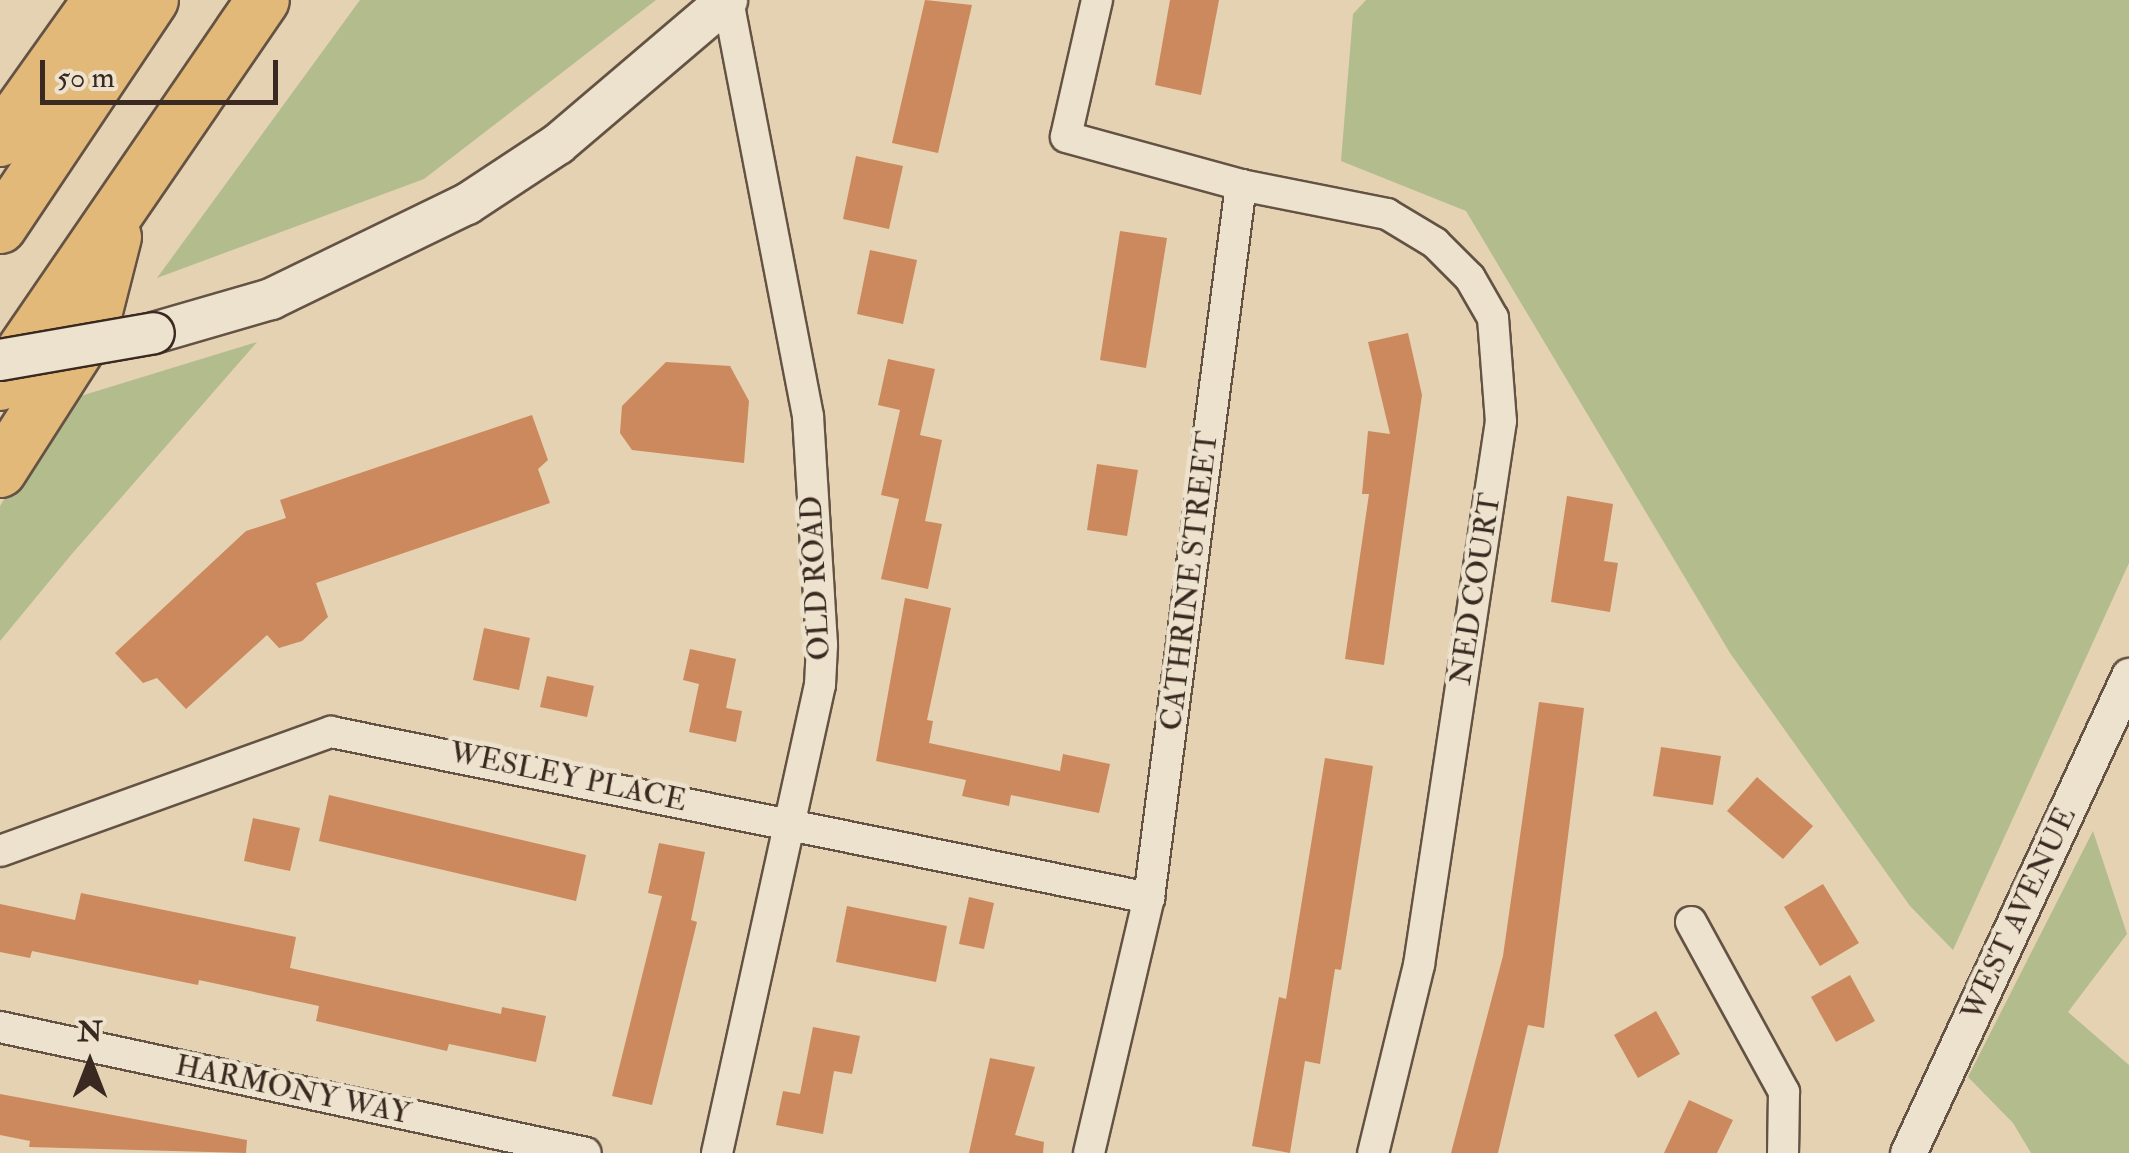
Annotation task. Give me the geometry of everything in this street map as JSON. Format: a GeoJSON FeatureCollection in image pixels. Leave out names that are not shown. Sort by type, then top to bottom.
{"type":"FeatureCollection","features":[{"type":"Feature","properties":{"kind":"highway"},"geometry":{"type":"LineString","coordinates":[[0,140],[100,0]]}},
{"type":"Feature","properties":{"kind":"highway"},"geometry":{"type":"LineString","coordinates":[[0,228],[152,0]]}},
{"type":"Feature","properties":{"kind":"highway"},"geometry":{"type":"LineString","coordinates":[[0,384],[264,0]]}},
{"type":"Feature","properties":{"kind":"highway"},"geometry":{"type":"LineString","coordinates":[[0,471],[92,327],[124,204]]}},
{"type":"Feature","properties":{"kind":"main road"},"geometry":{"type":"LineString","coordinates":[[0,360],[154,333],[272,299],[467,204],[558,144],[727,0]]}},
{"type":"Feature","properties":{"kind":"street","name":"OLD ROAD"},"geometry":{"type":"LineString","coordinates":[[717,1153],[820,685],[822,645],[808,416],[727,0]]}},
{"type":"Feature","properties":{"kind":"street"},"geometry":{"type":"LineString","coordinates":[[1098,0],[1066,137],[1242,184]]}},
{"type":"Feature","properties":{"kind":"street","name":"CATHRINE STREET"},"geometry":{"type":"LineString","coordinates":[[1089,1153],[1149,898],[1242,184]]}},
{"type":"Feature","properties":{"kind":"street","name":"NED COURT"},"geometry":{"type":"LineString","coordinates":[[1242,184],[1387,214],[1435,243],[1470,278],[1493,318],[1501,370],[1501,422],[1418,965],[1373,1153]]}},
{"type":"Feature","properties":{"kind":"street","name":"WEST AVENUE"},"geometry":{"type":"LineString","coordinates":[[1908,1153],[2129,676]]}},
{"type":"Feature","properties":{"kind":"street","name":"WESLEY PLACE"},"geometry":{"type":"LineString","coordinates":[[0,850],[331,732],[1149,898]]}},
{"type":"Feature","properties":{"kind":"street"},"geometry":{"type":"LineString","coordinates":[[1691,922],[1784,1092],[1783,1153]]}},
{"type":"Feature","properties":{"kind":"street","name":"HARMONY WAY"},"geometry":{"type":"LineString","coordinates":[[0,1027],[586,1153]]}},
{"type":"Feature","properties":{"kind":"green space"},"geometry":{"type":"Polygon","coordinates":[[[360,0],[656,0],[424,179],[157,278],[360,0]]]}},
{"type":"Feature","properties":{"kind":"green space"},"geometry":{"type":"Polygon","coordinates":[[[1366,0],[2129,0],[2129,563],[1953,950],[1910,906],[1730,653],[1466,211],[1341,161],[1353,14],[1366,0]]]}},
{"type":"Feature","properties":{"kind":"green space"},"geometry":{"type":"Polygon","coordinates":[[[257,342],[0,641],[0,506],[61,402],[257,342]]]}},
{"type":"Feature","properties":{"kind":"green space"},"geometry":{"type":"Polygon","coordinates":[[[2093,831],[2127,934],[2068,1012],[2129,1065],[2129,1153],[2031,1153],[2013,1123],[1968,1077],[2093,831]]]}},
{"type":"Feature","properties":{"kind":"building"},"geometry":{"type":"Polygon","coordinates":[[[925,0],[972,5],[938,153],[892,143],[925,0]]]}},
{"type":"Feature","properties":{"kind":"building"},"geometry":{"type":"Polygon","coordinates":[[[1170,0],[1219,0],[1201,95],[1155,85],[1170,0]]]}},
{"type":"Feature","properties":{"kind":"building"},"geometry":{"type":"Polygon","coordinates":[[[856,156],[903,166],[889,229],[843,219],[856,156]]]}},
{"type":"Feature","properties":{"kind":"building"},"geometry":{"type":"Polygon","coordinates":[[[1120,231],[1167,238],[1146,368],[1100,360],[1120,231]]]}},
{"type":"Feature","properties":{"kind":"building"},"geometry":{"type":"Polygon","coordinates":[[[870,250],[917,260],[903,324],[857,314],[870,250]]]}},
{"type":"Feature","properties":{"kind":"building"},"geometry":{"type":"Polygon","coordinates":[[[1408,333],[1422,395],[1384,665],[1345,659],[1369,494],[1362,494],[1368,431],[1390,434],[1368,342],[1408,333]]]}},
{"type":"Feature","properties":{"kind":"building"},"geometry":{"type":"Polygon","coordinates":[[[888,359],[935,369],[920,435],[942,440],[925,521],[942,524],[928,589],[881,579],[899,499],[881,495],[900,410],[878,405],[888,359]]]}},
{"type":"Feature","properties":{"kind":"building"},"geometry":{"type":"Polygon","coordinates":[[[666,362],[730,366],[749,401],[744,463],[632,450],[620,433],[622,406],[666,362]]]}},
{"type":"Feature","properties":{"kind":"building"},"geometry":{"type":"Polygon","coordinates":[[[532,415],[548,460],[538,469],[550,503],[316,583],[328,617],[302,641],[279,648],[267,635],[186,709],[157,678],[143,683],[115,653],[246,531],[286,518],[280,500],[532,415]]]}},
{"type":"Feature","properties":{"kind":"building"},"geometry":{"type":"Polygon","coordinates":[[[1097,464],[1138,470],[1127,536],[1087,530],[1097,464]]]}},
{"type":"Feature","properties":{"kind":"building"},"geometry":{"type":"Polygon","coordinates":[[[1567,496],[1613,504],[1604,561],[1618,563],[1610,612],[1551,602],[1567,496]]]}},
{"type":"Feature","properties":{"kind":"building"},"geometry":{"type":"Polygon","coordinates":[[[905,598],[951,608],[927,720],[933,721],[929,743],[1060,771],[1063,754],[1110,764],[1099,813],[1011,795],[1009,806],[962,796],[966,780],[876,761],[905,598]]]}},
{"type":"Feature","properties":{"kind":"building"},"geometry":{"type":"Polygon","coordinates":[[[484,628],[530,638],[519,690],[473,680],[484,628]]]}},
{"type":"Feature","properties":{"kind":"building"},"geometry":{"type":"Polygon","coordinates":[[[690,649],[736,659],[726,708],[742,711],[736,742],[689,732],[699,684],[683,680],[690,649]]]}},
{"type":"Feature","properties":{"kind":"building"},"geometry":{"type":"Polygon","coordinates":[[[547,676],[594,686],[587,717],[540,707],[547,676]]]}},
{"type":"Feature","properties":{"kind":"building"},"geometry":{"type":"Polygon","coordinates":[[[1539,702],[1584,708],[1544,1028],[1528,1025],[1498,1153],[1451,1153],[1503,956],[1539,702]]]}},
{"type":"Feature","properties":{"kind":"building"},"geometry":{"type":"Polygon","coordinates":[[[1661,747],[1721,756],[1713,805],[1653,796],[1661,747]]]}},
{"type":"Feature","properties":{"kind":"building"},"geometry":{"type":"Polygon","coordinates":[[[1325,758],[1373,766],[1341,970],[1335,969],[1320,1064],[1305,1061],[1290,1153],[1252,1146],[1279,997],[1286,999],[1325,758]]]}},
{"type":"Feature","properties":{"kind":"building"},"geometry":{"type":"Polygon","coordinates":[[[1757,777],[1813,826],[1783,859],[1727,811],[1757,777]]]}},
{"type":"Feature","properties":{"kind":"building"},"geometry":{"type":"Polygon","coordinates":[[[329,795],[586,855],[576,901],[319,841],[329,795]]]}},
{"type":"Feature","properties":{"kind":"building"},"geometry":{"type":"Polygon","coordinates":[[[253,818],[300,828],[290,871],[244,861],[253,818]]]}},
{"type":"Feature","properties":{"kind":"building"},"geometry":{"type":"Polygon","coordinates":[[[659,843],[705,852],[691,920],[697,922],[652,1105],[612,1096],[662,896],[648,893],[659,843]]]}},
{"type":"Feature","properties":{"kind":"building"},"geometry":{"type":"Polygon","coordinates":[[[1823,884],[1859,943],[1820,966],[1784,907],[1823,884]]]}},
{"type":"Feature","properties":{"kind":"building"},"geometry":{"type":"Polygon","coordinates":[[[81,893],[296,937],[290,968],[501,1014],[502,1007],[546,1016],[536,1062],[449,1044],[447,1051],[316,1021],[319,1006],[199,980],[198,985],[32,951],[30,958],[0,952],[0,904],[75,920],[81,893]]]}},
{"type":"Feature","properties":{"kind":"building"},"geometry":{"type":"Polygon","coordinates":[[[969,897],[994,903],[984,949],[959,944],[969,897]]]}},
{"type":"Feature","properties":{"kind":"building"},"geometry":{"type":"Polygon","coordinates":[[[847,906],[947,926],[936,982],[836,962],[847,906]]]}},
{"type":"Feature","properties":{"kind":"building"},"geometry":{"type":"Polygon","coordinates":[[[1850,975],[1875,1021],[1836,1042],[1811,997],[1850,975]]]}},
{"type":"Feature","properties":{"kind":"building"},"geometry":{"type":"Polygon","coordinates":[[[1656,1011],[1680,1054],[1638,1078],[1614,1035],[1656,1011]]]}},
{"type":"Feature","properties":{"kind":"building"},"geometry":{"type":"Polygon","coordinates":[[[813,1027],[860,1036],[852,1074],[834,1071],[823,1134],[776,1125],[783,1091],[800,1094],[813,1027]]]}},
{"type":"Feature","properties":{"kind":"building"},"geometry":{"type":"Polygon","coordinates":[[[990,1058],[1035,1067],[1015,1135],[1044,1142],[1043,1153],[969,1153],[990,1058]]]}},
{"type":"Feature","properties":{"kind":"building"},"geometry":{"type":"Polygon","coordinates":[[[0,1094],[247,1140],[246,1153],[29,1147],[30,1141],[0,1135],[0,1094]]]}},
{"type":"Feature","properties":{"kind":"building"},"geometry":{"type":"Polygon","coordinates":[[[1689,1100],[1733,1120],[1717,1153],[1664,1153],[1689,1100]]]}}]}
